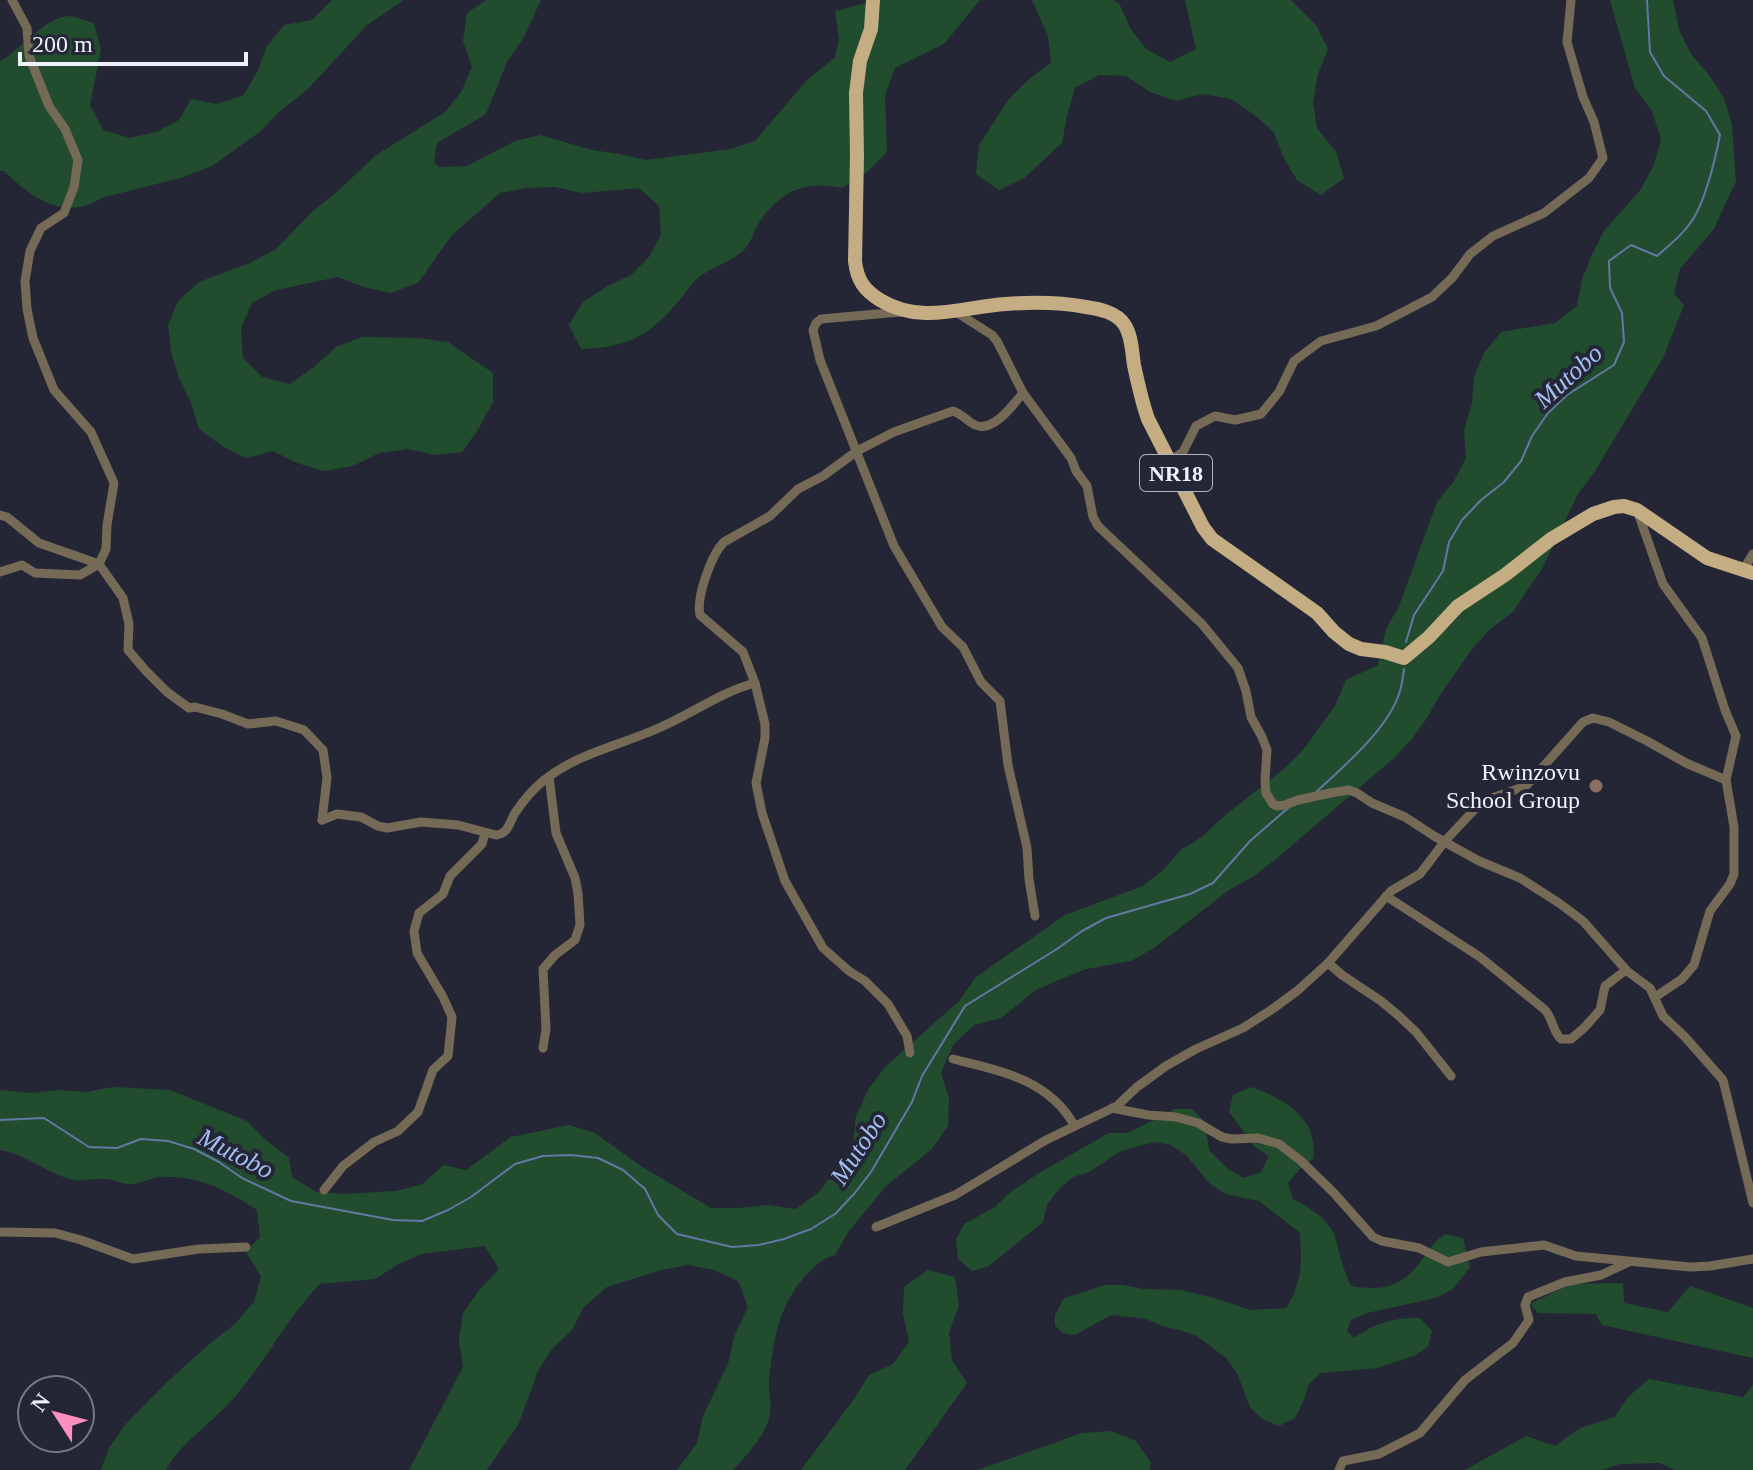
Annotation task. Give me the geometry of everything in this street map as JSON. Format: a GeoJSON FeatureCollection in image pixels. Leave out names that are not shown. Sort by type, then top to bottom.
{"type":"FeatureCollection","features":[{"type":"Feature","properties":{"kind":"main road","name":"NR18"},"geometry":{"type":"LineString","coordinates":[[873,0],[871,29],[860,61],[856,93],[856,273],[861,284],[887,304],[908,312],[935,313],[1035,302],[1070,304],[1117,317],[1126,327],[1148,419],[1203,527],[1212,539],[1317,613],[1349,644],[1404,658],[1458,606],[1551,539],[1593,514],[1624,506],[1637,510]]}},
{"type":"Feature","properties":{"kind":"main road"},"geometry":{"type":"LineString","coordinates":[[1637,510],[1707,558],[1748,571]]}},
{"type":"Feature","properties":{"kind":"street"},"geometry":{"type":"LineString","coordinates":[[0,572],[22,565],[35,573],[80,575],[99,564],[106,549],[114,483],[91,432],[54,390],[33,338],[25,281],[30,251],[41,228],[64,213],[74,187],[78,160],[65,129],[49,106],[29,56],[27,28],[12,0]]}},
{"type":"Feature","properties":{"kind":"street"},"geometry":{"type":"LineString","coordinates":[[1169,462],[1183,452],[1196,426],[1215,416],[1235,420],[1261,414],[1279,392],[1294,361],[1321,341],[1376,326],[1432,297],[1452,278],[1470,254],[1493,236],[1544,213],[1589,178],[1603,158],[1567,42],[1571,0]]}},
{"type":"Feature","properties":{"kind":"street"},"geometry":{"type":"LineString","coordinates":[[955,311],[997,341],[1023,393],[1071,458],[1087,486],[1093,517],[1098,526],[1206,628],[1238,668],[1251,717],[1267,750],[1266,793],[1273,804],[1285,805],[1349,790],[1357,793],[1405,817],[1479,861],[1520,878],[1583,921],[1626,970],[1650,988],[1663,1016],[1723,1080],[1753,1201]]}},
{"type":"Feature","properties":{"kind":"street"},"geometry":{"type":"LineString","coordinates":[[908,312],[821,319],[813,330],[824,373],[894,546],[942,627],[963,647],[981,682],[1000,701],[1008,765],[1027,848],[1035,916]]}},
{"type":"Feature","properties":{"kind":"street"},"geometry":{"type":"LineString","coordinates":[[910,1053],[907,1036],[888,1004],[865,981],[823,948],[785,881],[762,813],[756,783],[765,724],[755,683],[743,652],[700,615],[699,603],[710,563],[718,548],[770,516],[798,489],[823,476],[857,451],[894,432],[953,411],[975,425],[988,425],[1008,411],[1023,393]]}},
{"type":"Feature","properties":{"kind":"street"},"geometry":{"type":"LineString","coordinates":[[1637,510],[1663,584],[1702,638],[1736,736],[1726,780],[1734,827],[1734,874],[1710,911],[1690,973],[1655,997]]}},
{"type":"Feature","properties":{"kind":"street"},"geometry":{"type":"LineString","coordinates":[[0,515],[7,517],[39,543],[99,564],[123,598],[129,624],[128,650],[167,692],[189,708],[222,714],[248,724],[276,721],[304,730],[323,750],[327,778],[322,820],[337,814],[361,817],[387,828],[421,822],[458,825],[496,835],[505,831],[528,796],[549,777],[591,754],[683,717],[734,689],[755,683]]}},
{"type":"Feature","properties":{"kind":"street"},"geometry":{"type":"LineString","coordinates":[[1748,571],[1753,554]]}},
{"type":"Feature","properties":{"kind":"street"},"geometry":{"type":"LineString","coordinates":[[876,1227],[955,1195],[1074,1125],[1121,1103],[1166,1066],[1243,1028],[1271,1010],[1328,963],[1386,896],[1397,886],[1420,874],[1475,809],[1533,780],[1583,722],[1593,718],[1609,722],[1686,763],[1726,780]]}},
{"type":"Feature","properties":{"kind":"street"},"geometry":{"type":"LineString","coordinates":[[543,1048],[546,1029],[543,969],[575,940],[580,925],[575,878],[556,833],[549,777]]}},
{"type":"Feature","properties":{"kind":"street"},"geometry":{"type":"LineString","coordinates":[[324,1190],[343,1166],[374,1142],[398,1131],[418,1112],[433,1070],[448,1056],[452,1017],[417,953],[414,931],[419,913],[443,894],[450,876],[482,844],[485,833]]}},
{"type":"Feature","properties":{"kind":"street"},"geometry":{"type":"LineString","coordinates":[[1386,896],[1480,957],[1544,1009],[1552,1018],[1561,1039],[1571,1039],[1595,1016],[1602,1005],[1605,986],[1626,970]]}},
{"type":"Feature","properties":{"kind":"street"},"geometry":{"type":"LineString","coordinates":[[1328,963],[1399,1016],[1451,1076]]}},
{"type":"Feature","properties":{"kind":"street"},"geometry":{"type":"LineString","coordinates":[[953,1059],[1023,1079],[1062,1105],[1074,1125]]}},
{"type":"Feature","properties":{"kind":"street"},"geometry":{"type":"LineString","coordinates":[[1112,1108],[1176,1117],[1198,1123],[1232,1139],[1258,1138],[1279,1144],[1333,1192],[1373,1237],[1419,1248],[1448,1262],[1481,1252],[1544,1245],[1576,1256],[1690,1267],[1753,1259]]}},
{"type":"Feature","properties":{"kind":"street"},"geometry":{"type":"LineString","coordinates":[[0,1232],[55,1233],[133,1259],[199,1249],[246,1247]]}},
{"type":"Feature","properties":{"kind":"street"},"geometry":{"type":"LineString","coordinates":[[1339,1470],[1343,1461],[1379,1454],[1420,1433],[1465,1380],[1513,1343],[1529,1320],[1525,1305],[1528,1297],[1565,1282],[1601,1275],[1632,1261]]}},
{"type":"Feature","properties":{"kind":"green space"},"geometry":{"type":"Polygon","coordinates":[[[332,0],[404,0],[367,25],[308,89],[261,131],[212,166],[74,208],[61,207],[37,197],[0,171],[0,61],[51,21],[69,16],[94,23],[101,50],[90,105],[103,130],[130,138],[156,132],[179,120],[191,99],[217,104],[244,95],[267,46],[284,25],[312,20],[332,0]]]}},
{"type":"Feature","properties":{"kind":"green space"},"geometry":{"type":"Polygon","coordinates":[[[486,0],[541,0],[523,39],[507,62],[486,114],[437,143],[434,162],[439,167],[467,166],[515,141],[540,135],[592,150],[646,160],[730,149],[755,141],[806,81],[835,57],[839,40],[835,11],[878,0],[980,0],[944,44],[895,68],[885,95],[887,152],[867,172],[842,188],[805,187],[794,190],[775,203],[744,250],[697,279],[656,325],[624,343],[581,349],[569,325],[583,302],[631,275],[649,257],[661,234],[659,206],[639,188],[582,193],[555,187],[527,188],[500,193],[452,235],[418,283],[390,293],[338,277],[276,290],[252,303],[241,328],[243,358],[262,377],[290,384],[336,347],[362,337],[448,342],[493,373],[493,402],[462,452],[435,455],[408,449],[379,453],[353,466],[324,471],[297,463],[273,451],[246,458],[222,446],[199,429],[171,352],[168,325],[178,301],[199,282],[250,263],[276,249],[376,155],[445,112],[461,92],[472,67],[463,41],[467,13],[486,0]]]}},
{"type":"Feature","properties":{"kind":"green space"},"geometry":{"type":"Polygon","coordinates":[[[1032,0],[1113,0],[1119,3],[1130,28],[1146,49],[1170,62],[1196,49],[1185,0],[1291,0],[1316,25],[1328,49],[1318,74],[1313,102],[1317,128],[1336,152],[1344,178],[1321,195],[1297,180],[1273,131],[1231,99],[1203,94],[1176,101],[1150,92],[1126,76],[1099,75],[1075,88],[1062,143],[1024,178],[999,190],[976,174],[979,145],[1009,99],[1051,63],[1048,36],[1032,0]]]}},
{"type":"Feature","properties":{"kind":"green space"},"geometry":{"type":"Polygon","coordinates":[[[1610,0],[1673,0],[1679,30],[1691,54],[1724,98],[1732,125],[1736,181],[1714,229],[1680,269],[1674,294],[1684,305],[1663,358],[1578,494],[1543,567],[1512,613],[1490,629],[1472,649],[1411,740],[1276,859],[1229,890],[1154,948],[1131,961],[1086,969],[1036,990],[1001,1018],[974,1025],[953,1045],[941,1073],[949,1098],[948,1126],[932,1149],[886,1186],[849,1231],[835,1255],[812,1269],[791,1296],[779,1322],[773,1351],[768,1421],[756,1444],[733,1470],[677,1470],[697,1443],[703,1416],[728,1364],[734,1337],[748,1307],[738,1281],[714,1270],[688,1265],[607,1287],[584,1307],[572,1330],[552,1349],[538,1371],[519,1423],[487,1470],[409,1470],[463,1367],[459,1340],[463,1313],[499,1269],[485,1246],[421,1254],[375,1279],[320,1284],[234,1398],[189,1441],[166,1470],[101,1470],[109,1448],[126,1424],[166,1383],[235,1324],[254,1302],[261,1276],[246,1252],[260,1237],[257,1210],[223,1190],[186,1178],[155,1178],[133,1184],[105,1179],[74,1180],[0,1150],[0,1090],[86,1092],[113,1087],[170,1090],[247,1121],[289,1158],[292,1177],[316,1192],[396,1191],[423,1184],[443,1165],[466,1170],[511,1137],[569,1125],[595,1133],[641,1166],[711,1208],[768,1205],[796,1209],[820,1191],[853,1144],[856,1116],[868,1090],[885,1067],[959,1001],[976,977],[1065,915],[1143,886],[1181,850],[1203,836],[1285,768],[1303,750],[1335,706],[1346,680],[1378,665],[1386,629],[1399,606],[1437,502],[1454,481],[1466,458],[1464,430],[1472,404],[1474,377],[1484,353],[1501,332],[1555,323],[1577,306],[1582,279],[1604,231],[1641,189],[1654,165],[1661,139],[1652,111],[1635,88],[1610,0]]]}},
{"type":"Feature","properties":{"kind":"green space"},"geometry":{"type":"Polygon","coordinates":[[[1251,1087],[1287,1104],[1305,1121],[1311,1132],[1313,1159],[1288,1183],[1293,1199],[1318,1215],[1332,1231],[1351,1286],[1375,1288],[1401,1281],[1446,1234],[1463,1238],[1470,1267],[1453,1289],[1436,1298],[1367,1313],[1351,1320],[1347,1331],[1354,1338],[1377,1325],[1402,1319],[1420,1318],[1432,1331],[1428,1347],[1414,1356],[1377,1368],[1321,1373],[1309,1384],[1295,1418],[1279,1426],[1262,1419],[1250,1407],[1237,1373],[1226,1358],[1197,1336],[1146,1319],[1111,1315],[1075,1335],[1062,1333],[1055,1325],[1055,1315],[1064,1298],[1105,1285],[1180,1290],[1250,1310],[1286,1308],[1300,1272],[1300,1233],[1259,1201],[1225,1194],[1209,1183],[1186,1155],[1171,1145],[1154,1142],[1121,1151],[1089,1172],[1073,1177],[1047,1205],[1043,1222],[989,1266],[972,1271],[958,1259],[956,1240],[964,1224],[995,1207],[1039,1173],[1109,1133],[1128,1133],[1174,1109],[1192,1109],[1205,1122],[1209,1150],[1228,1169],[1244,1178],[1261,1172],[1269,1156],[1255,1147],[1229,1112],[1233,1095],[1251,1087]]]}},
{"type":"Feature","properties":{"kind":"green space"},"geometry":{"type":"Polygon","coordinates":[[[928,1270],[955,1277],[959,1305],[949,1333],[952,1360],[967,1383],[905,1470],[801,1470],[869,1375],[893,1364],[909,1342],[903,1314],[904,1287],[928,1270]]]}},
{"type":"Feature","properties":{"kind":"green space"},"geometry":{"type":"Polygon","coordinates":[[[1623,1283],[1624,1303],[1668,1312],[1690,1286],[1753,1308],[1753,1358],[1602,1325],[1596,1314],[1538,1313],[1530,1304],[1571,1284],[1623,1283]]]}},
{"type":"Feature","properties":{"kind":"green space"},"geometry":{"type":"Polygon","coordinates":[[[1649,1379],[1743,1397],[1753,1385],[1753,1470],[1676,1470],[1659,1463],[1620,1464],[1602,1470],[1465,1470],[1526,1436],[1555,1446],[1580,1428],[1615,1417],[1627,1398],[1649,1379]]]}},
{"type":"Feature","properties":{"kind":"green space"},"geometry":{"type":"Polygon","coordinates":[[[1111,1431],[1136,1441],[1151,1463],[1150,1470],[978,1470],[1082,1433],[1111,1431]]]}},
{"type":"Feature","properties":{"kind":"waterway","name":"Mutobo"},"geometry":{"type":"LineString","coordinates":[[1406,642],[1414,615],[1443,571],[1449,542],[1462,520],[1504,482],[1521,461],[1532,436],[1548,413],[1567,395],[1614,365],[1624,342],[1622,313],[1610,288],[1609,261],[1631,245],[1657,256],[1688,226],[1704,195],[1720,135],[1706,111],[1664,76],[1650,52],[1647,0]]}},
{"type":"Feature","properties":{"kind":"waterway","name":"Mutobo"},"geometry":{"type":"LineString","coordinates":[[1315,793],[1385,721],[1399,694],[1404,669]]}},
{"type":"Feature","properties":{"kind":"waterway","name":"Mutobo"},"geometry":{"type":"LineString","coordinates":[[0,1120],[44,1118],[89,1147],[117,1148],[141,1139],[168,1141],[194,1149],[242,1178],[291,1201],[393,1220],[422,1221],[448,1210],[515,1164],[543,1156],[598,1158],[623,1170],[645,1189],[658,1215],[677,1234],[732,1247],[784,1239],[811,1229],[835,1214],[854,1194],[871,1172],[912,1102],[922,1076],[965,1006],[1106,918],[1190,894],[1213,883],[1250,841],[1288,808]]}},
{"type":"Feature","properties":{"kind":"place","name":"Rwinzovu School Group"},"geometry":{"type":"Point","coordinates":[1596,786]}}]}
